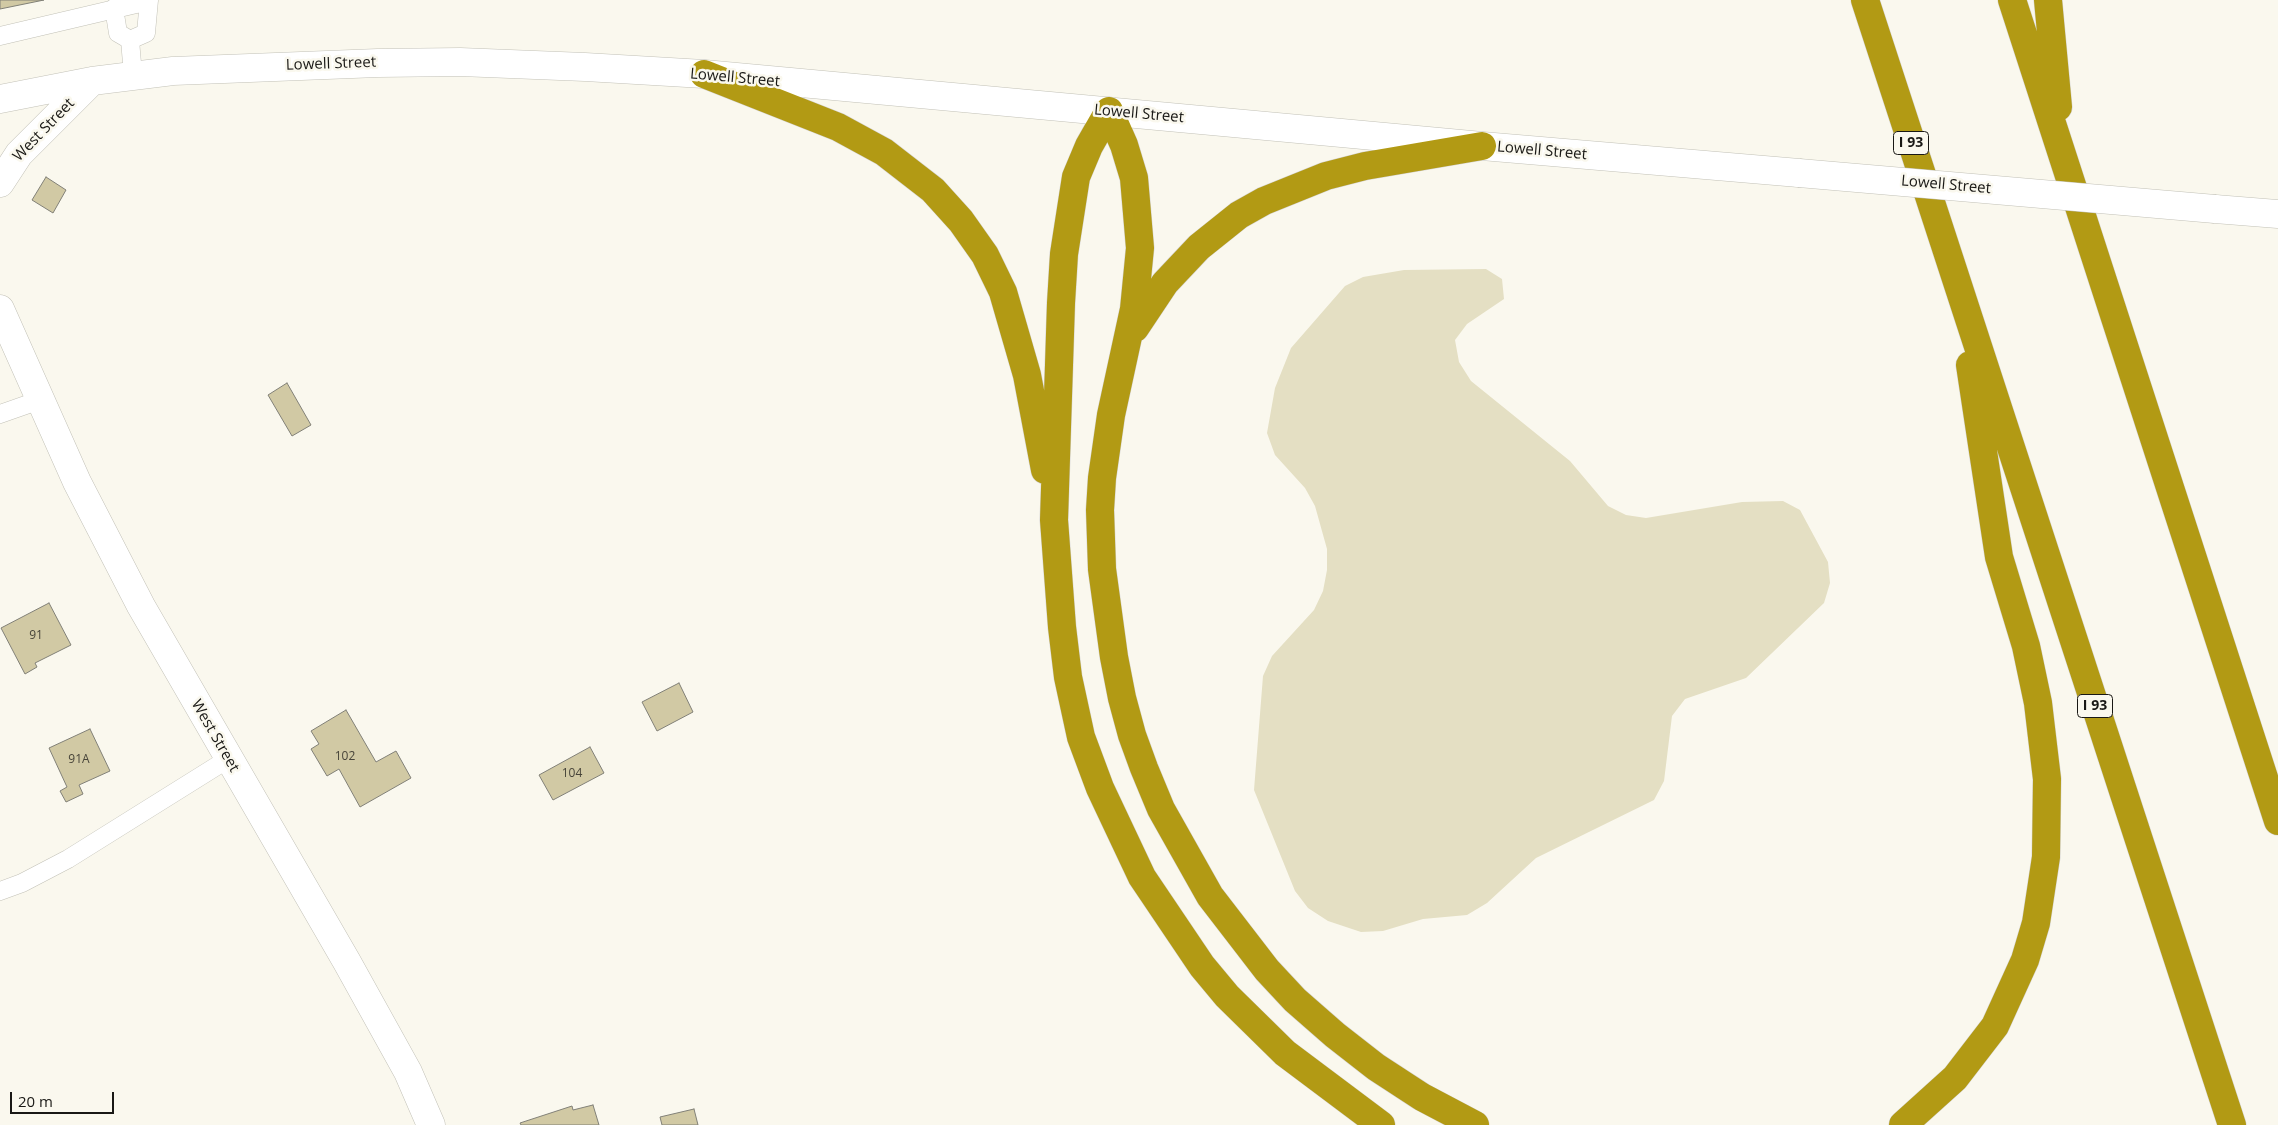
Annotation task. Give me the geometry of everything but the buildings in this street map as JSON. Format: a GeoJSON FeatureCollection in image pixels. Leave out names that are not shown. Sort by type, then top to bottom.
{"type":"FeatureCollection","features":[{"type":"Feature","properties":{"kind":"highway","name":"I 93"},"geometry":{"type":"LineString","coordinates":[[1865,0],[2232,1125]]}},
{"type":"Feature","properties":{"kind":"highway"},"geometry":{"type":"LineString","coordinates":[[2012,0],[2278,821]]}},
{"type":"Feature","properties":{"kind":"highway"},"geometry":{"type":"LineString","coordinates":[[2048,0],[2064,164]]}},
{"type":"Feature","properties":{"kind":"highway"},"geometry":{"type":"LineString","coordinates":[[704,74],[838,127],[884,152],[933,190],[961,221],[988,261],[1003,292],[1012,318],[1027,375],[1054,520],[1062,627],[1074,708],[1081,737],[1100,788],[1142,877],[1181,936],[1227,996],[1284,1052],[1381,1125]]}},
{"type":"Feature","properties":{"kind":"highway"},"geometry":{"type":"LineString","coordinates":[[1054,520],[1065,246],[1076,177],[1109,111]]}},
{"type":"Feature","properties":{"kind":"highway"},"geometry":{"type":"LineString","coordinates":[[1109,111],[1124,145],[1134,178],[1139,214],[1138,272],[1126,348],[1111,415],[1102,478],[1100,510],[1102,569],[1114,658],[1125,707],[1144,768],[1162,810],[1210,896],[1244,943],[1295,1000],[1334,1035],[1376,1067],[1422,1097],[1475,1125]]}},
{"type":"Feature","properties":{"kind":"highway"},"geometry":{"type":"LineString","coordinates":[[1126,348],[1147,308],[1176,270],[1217,232],[1264,201],[1326,176],[1365,166],[1482,146]]}},
{"type":"Feature","properties":{"kind":"highway"},"geometry":{"type":"LineString","coordinates":[[1903,1125],[1929,1104],[1955,1078],[1995,1026],[2025,960],[2033,932],[2046,857],[2047,779],[2038,702],[2026,646],[1999,557],[1958,287]]}},
{"type":"Feature","properties":{"kind":"main road","name":"Lowell Street"},"geometry":{"type":"LineString","coordinates":[[0,99],[133,75],[299,64],[451,62],[585,67],[704,74],[1482,146],[2278,214]]}},
{"type":"Feature","properties":{"kind":"main road","name":"West Street"},"geometry":{"type":"LineString","coordinates":[[0,182],[19,154],[92,81]]}},
{"type":"Feature","properties":{"kind":"main road","name":"West Street"},"geometry":{"type":"LineString","coordinates":[[0,289],[14,339]]}},
{"type":"Feature","properties":{"kind":"main road","name":"West Street"},"geometry":{"type":"LineString","coordinates":[[0,309],[77,482],[141,606],[373,1009],[408,1072],[430,1125]]}},
{"type":"Feature","properties":{"kind":"lane"},"geometry":{"type":"LineString","coordinates":[[0,36],[148,0],[146,33],[130,40]]}},
{"type":"Feature","properties":{"kind":"lane"},"geometry":{"type":"LineString","coordinates":[[114,8],[118,33],[130,40]]}},
{"type":"Feature","properties":{"kind":"lane"},"geometry":{"type":"LineString","coordinates":[[130,40],[133,75]]}},
{"type":"Feature","properties":{"kind":"lane"},"geometry":{"type":"LineString","coordinates":[[0,414],[40,400]]}},
{"type":"Feature","properties":{"kind":"lane"},"geometry":{"type":"LineString","coordinates":[[0,891],[22,883],[68,859],[228,760]]}},
{"type":"Feature","properties":{"kind":"shaded area"},"geometry":{"type":"Polygon","coordinates":[[[1486,269],[1502,279],[1504,299],[1467,324],[1455,340],[1459,362],[1471,381],[1570,461],[1608,506],[1626,515],[1646,518],[1742,502],[1783,501],[1800,510],[1828,562],[1830,583],[1824,603],[1746,678],[1685,699],[1672,716],[1664,781],[1654,800],[1536,858],[1487,903],[1467,915],[1423,919],[1383,931],[1361,932],[1328,921],[1308,908],[1295,891],[1254,790],[1263,676],[1272,656],[1314,610],[1323,591],[1327,570],[1327,549],[1315,506],[1305,488],[1275,455],[1267,433],[1275,388],[1291,348],[1345,286],[1363,277],[1404,270],[1486,269]]]}}]}
